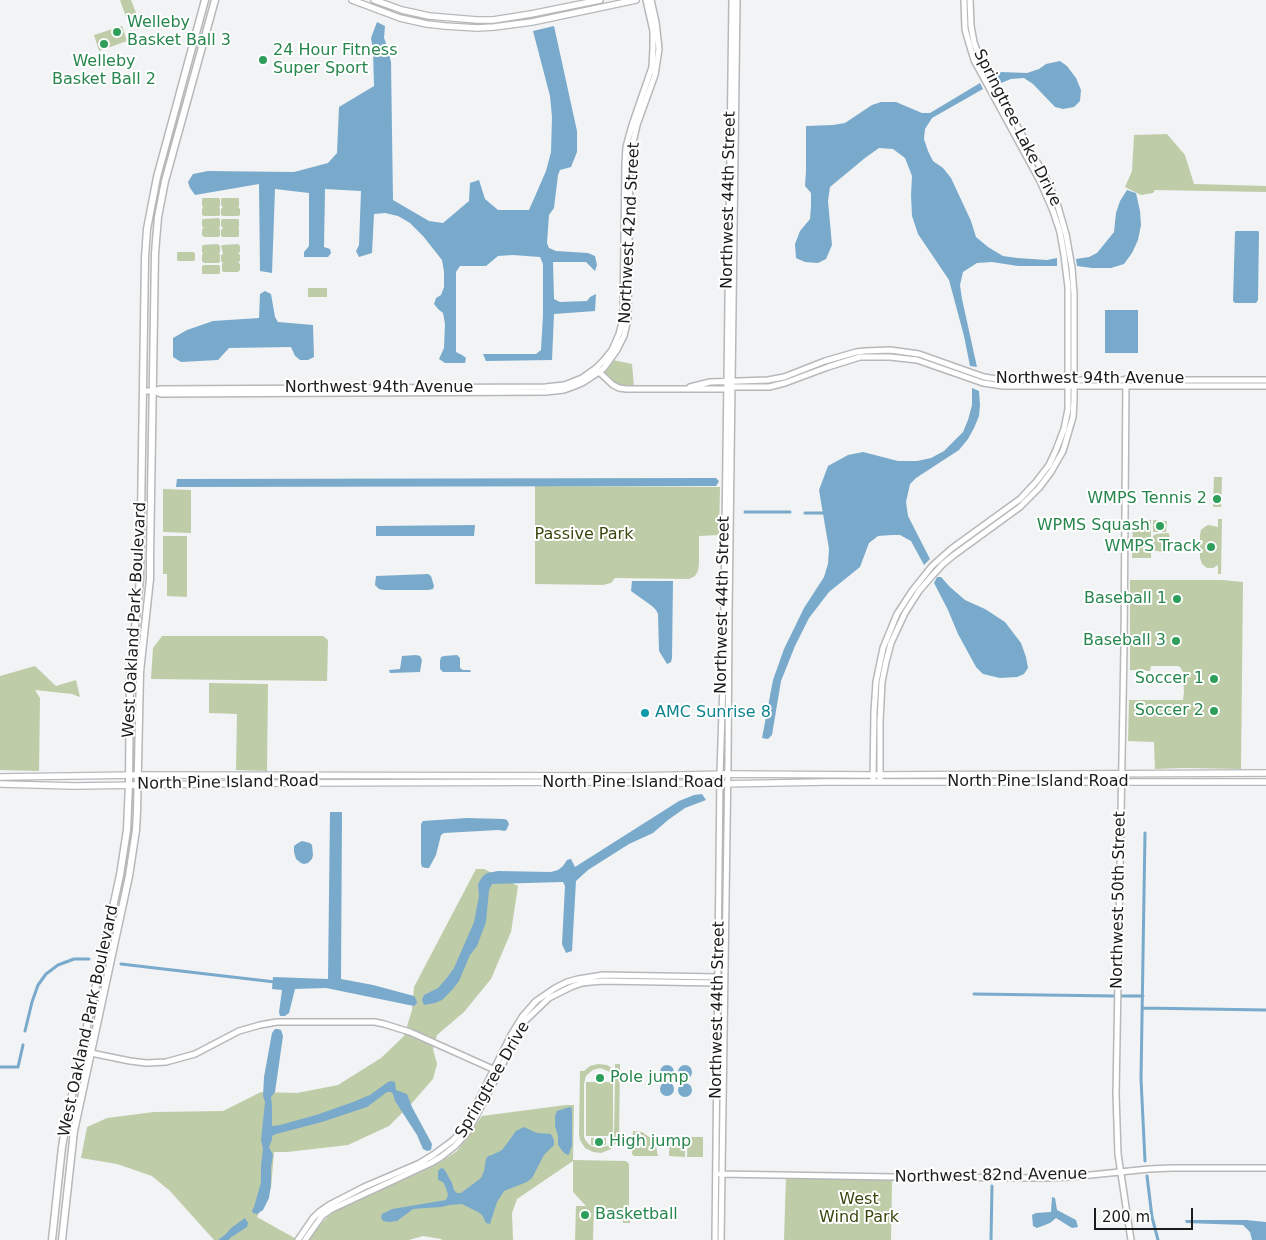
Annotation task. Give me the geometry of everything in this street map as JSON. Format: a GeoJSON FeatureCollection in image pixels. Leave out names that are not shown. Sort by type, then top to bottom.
{"type":"FeatureCollection","features":[{"type":"Feature","properties":{"kind":"main road","name":"West Oakland Park Boulevard"},"geometry":{"type":"LineString","coordinates":[[52,1240],[63,1138],[127,830],[130,676],[140,579],[146,244],[150,209],[161,160],[205,0]]}},
{"type":"Feature","properties":{"kind":"main road","name":"West Oakland Park Boulevard"},"geometry":{"type":"LineString","coordinates":[[62,1240],[74,1131],[129,876],[136,830],[140,670],[150,564],[155,253],[158,217],[163,189],[215,0]]}},
{"type":"Feature","properties":{"kind":"main road"},"geometry":{"type":"LineString","coordinates":[[352,0],[400,18],[427,24],[477,28],[532,22],[636,0]]}},
{"type":"Feature","properties":{"kind":"main road"},"geometry":{"type":"LineString","coordinates":[[374,0],[402,10],[428,16],[449,19],[493,20],[600,0]]}},
{"type":"Feature","properties":{"kind":"main road","name":"North Pine Island Road"},"geometry":{"type":"LineString","coordinates":[[0,776],[1266,773]]}},
{"type":"Feature","properties":{"kind":"main road"},"geometry":{"type":"LineString","coordinates":[[786,782],[801,779],[820,779],[827,774]]}},
{"type":"Feature","properties":{"kind":"main road"},"geometry":{"type":"LineString","coordinates":[[1028,782],[1039,777],[1040,774]]}},
{"type":"Feature","properties":{"kind":"main road","name":"North Pine Island Road"},"geometry":{"type":"LineString","coordinates":[[0,784],[74,786],[288,782],[728,784],[786,782],[1266,782]]}},
{"type":"Feature","properties":{"kind":"street","name":"Northwest 42nd Street"},"geometry":{"type":"LineString","coordinates":[[597,370],[612,350],[623,320],[626,147],[652,67],[653,31],[646,0]]}},
{"type":"Feature","properties":{"kind":"street","name":"Northwest 42nd Street"},"geometry":{"type":"LineString","coordinates":[[597,370],[604,368],[617,350],[624,336],[628,319],[630,165],[632,147],[637,125],[655,75],[659,49],[651,0]]}},
{"type":"Feature","properties":{"kind":"street","name":"Northwest 44th Street"},"geometry":{"type":"LineString","coordinates":[[720,1062],[724,979],[728,784],[732,0]]}},
{"type":"Feature","properties":{"kind":"street","name":"Northwest 44th Street"},"geometry":{"type":"LineString","coordinates":[[721,1240],[718,980],[720,774],[738,0]]}},
{"type":"Feature","properties":{"kind":"street","name":"Springtree Lake Drive"},"geometry":{"type":"LineString","coordinates":[[876,782],[882,682],[888,656],[899,625],[911,603],[936,571],[954,555],[1024,504],[1044,482],[1058,460],[1073,417],[1068,287],[1060,232],[1040,181],[974,60],[965,23],[964,0]]}},
{"type":"Feature","properties":{"kind":"street","name":"Springtree Lake Drive"},"geometry":{"type":"LineString","coordinates":[[970,0],[971,26],[980,59],[1047,180],[1057,203],[1066,234],[1074,294],[1072,383]]}},
{"type":"Feature","properties":{"kind":"street","name":"Northwest 94th Avenue"},"geometry":{"type":"LineString","coordinates":[[143,391],[153,391],[161,394],[546,392],[564,390],[575,386],[584,382],[597,370],[619,388],[685,388],[729,384],[769,386],[786,383],[828,367],[860,358],[890,357],[917,360],[983,383],[1002,386],[1266,380]]}},
{"type":"Feature","properties":{"kind":"street","name":"Northwest 94th Avenue"},"geometry":{"type":"LineString","coordinates":[[1126,383],[1266,386]]}},
{"type":"Feature","properties":{"kind":"street","name":"Northwest 50th Street"},"geometry":{"type":"LineString","coordinates":[[1126,383],[1116,1094],[1120,1172],[1131,1240]]}},
{"type":"Feature","properties":{"kind":"street","name":"Springtree Drive"},"geometry":{"type":"LineString","coordinates":[[298,1240],[313,1218],[329,1205],[433,1156],[458,1135],[470,1117],[510,1035],[526,1010],[536,1001],[567,982],[603,975],[718,980]]}},
{"type":"Feature","properties":{"kind":"street"},"geometry":{"type":"LineString","coordinates":[[718,980],[724,979]]}},
{"type":"Feature","properties":{"kind":"street","name":"Springtree Drive"},"geometry":{"type":"LineString","coordinates":[[305,1240],[322,1216],[332,1209],[431,1164],[449,1151],[467,1133],[526,1020],[549,998],[582,983],[603,981],[718,980]]}},
{"type":"Feature","properties":{"kind":"street"},"geometry":{"type":"LineString","coordinates":[[81,1051],[139,1062],[166,1062],[195,1054],[239,1031],[260,1025],[276,1022],[366,1022],[384,1024],[410,1032],[499,1072]]}},
{"type":"Feature","properties":{"kind":"street","name":"Northwest 82nd Avenue"},"geometry":{"type":"LineString","coordinates":[[719,1174],[1043,1178],[1172,1168],[1266,1168]]}},
{"type":"Feature","properties":{"kind":"street","name":"Northwest 44th Street"},"geometry":{"type":"LineString","coordinates":[[715,1240],[719,1174]]}},
{"type":"Feature","properties":{"kind":"green space"},"geometry":{"type":"Polygon","coordinates":[[[120,0],[131,0],[136,13],[126,17],[120,0]]]}},
{"type":"Feature","properties":{"kind":"green space"},"geometry":{"type":"Polygon","coordinates":[[[122,26],[127,41],[99,51],[94,35],[122,26]]]}},
{"type":"Feature","properties":{"kind":"green space"},"geometry":{"type":"Polygon","coordinates":[[[1167,134],[1185,155],[1194,184],[1266,186],[1266,192],[1155,190],[1153,193],[1141,195],[1125,187],[1132,171],[1134,135],[1167,134]]]}},
{"type":"Feature","properties":{"kind":"green space"},"geometry":{"type":"Polygon","coordinates":[[[203,198],[220,199],[219,216],[202,215],[203,198]]]}},
{"type":"Feature","properties":{"kind":"green space"},"geometry":{"type":"Polygon","coordinates":[[[222,198],[238,198],[240,215],[221,215],[223,207],[221,205],[222,198]]]}},
{"type":"Feature","properties":{"kind":"green space"},"geometry":{"type":"Polygon","coordinates":[[[219,218],[219,237],[204,237],[202,235],[202,229],[204,228],[202,220],[219,218]]]}},
{"type":"Feature","properties":{"kind":"green space"},"geometry":{"type":"Polygon","coordinates":[[[222,219],[239,220],[238,237],[221,236],[223,228],[221,226],[222,219]]]}},
{"type":"Feature","properties":{"kind":"green space"},"geometry":{"type":"Polygon","coordinates":[[[218,244],[220,246],[219,263],[204,263],[202,261],[202,246],[218,244]]]}},
{"type":"Feature","properties":{"kind":"green space"},"geometry":{"type":"Polygon","coordinates":[[[238,244],[240,246],[240,252],[238,253],[240,261],[238,262],[240,270],[238,272],[223,272],[221,246],[238,244]]]}},
{"type":"Feature","properties":{"kind":"green space"},"geometry":{"type":"Polygon","coordinates":[[[178,252],[193,252],[195,253],[195,260],[178,261],[178,252]]]}},
{"type":"Feature","properties":{"kind":"green space"},"geometry":{"type":"Polygon","coordinates":[[[203,265],[219,265],[220,273],[203,274],[203,265]]]}},
{"type":"Feature","properties":{"kind":"green space"},"geometry":{"type":"Polygon","coordinates":[[[308,288],[327,288],[327,297],[308,297],[308,288]]]}},
{"type":"Feature","properties":{"kind":"green space"},"geometry":{"type":"Polygon","coordinates":[[[613,360],[632,364],[634,386],[622,387],[613,383],[602,374],[613,360]]]}},
{"type":"Feature","properties":{"kind":"green space"},"geometry":{"type":"Polygon","coordinates":[[[1214,477],[1222,477],[1221,507],[1213,507],[1214,477]]]}},
{"type":"Feature","properties":{"kind":"green space","name":"Passive Park"},"geometry":{"type":"Polygon","coordinates":[[[535,486],[720,487],[719,535],[699,536],[698,571],[695,576],[689,579],[615,578],[611,583],[603,585],[535,584],[535,486]]]}},
{"type":"Feature","properties":{"kind":"green space"},"geometry":{"type":"Polygon","coordinates":[[[163,489],[191,490],[191,533],[163,532],[163,489]]]}},
{"type":"Feature","properties":{"kind":"green space","name":"WMPS Track"},"geometry":{"type":"Polygon","coordinates":[[[1218,519],[1222,519],[1221,574],[1218,574],[1218,565],[1213,568],[1207,568],[1202,564],[1200,558],[1201,530],[1209,525],[1218,527],[1218,519]]]}},
{"type":"Feature","properties":{"kind":"green space"},"geometry":{"type":"Polygon","coordinates":[[[1133,520],[1151,520],[1151,558],[1132,558],[1133,520]]]}},
{"type":"Feature","properties":{"kind":"green space","name":"WPMS Squash"},"geometry":{"type":"Polygon","coordinates":[[[1153,520],[1167,521],[1166,532],[1153,532],[1153,520]]]}},
{"type":"Feature","properties":{"kind":"green space"},"geometry":{"type":"Polygon","coordinates":[[[1168,533],[1171,542],[1168,550],[1162,552],[1153,550],[1153,536],[1168,533]]]}},
{"type":"Feature","properties":{"kind":"green space"},"geometry":{"type":"Polygon","coordinates":[[[163,536],[187,536],[187,597],[167,596],[167,574],[163,574],[163,536]]]}},
{"type":"Feature","properties":{"kind":"green space"},"geometry":{"type":"Polygon","coordinates":[[[1130,580],[1223,580],[1243,582],[1241,769],[1155,769],[1154,742],[1128,741],[1129,700],[1183,700],[1184,692],[1183,672],[1178,666],[1151,666],[1150,671],[1130,670],[1130,580]]]}},
{"type":"Feature","properties":{"kind":"green space"},"geometry":{"type":"Polygon","coordinates":[[[162,636],[323,636],[328,640],[327,681],[151,679],[153,648],[162,636]]]}},
{"type":"Feature","properties":{"kind":"green space"},"geometry":{"type":"Polygon","coordinates":[[[35,666],[56,686],[76,680],[80,697],[72,694],[35,690],[40,698],[39,771],[0,770],[0,676],[35,666]]]}},
{"type":"Feature","properties":{"kind":"green space"},"geometry":{"type":"Polygon","coordinates":[[[209,683],[268,684],[267,771],[236,770],[237,714],[209,713],[209,683]]]}},
{"type":"Feature","properties":{"kind":"green space"},"geometry":{"type":"Polygon","coordinates":[[[476,869],[484,869],[518,886],[511,932],[491,979],[464,1012],[437,1035],[433,1049],[437,1064],[433,1079],[389,1126],[348,1145],[274,1152],[271,1188],[257,1217],[298,1240],[214,1240],[170,1191],[152,1176],[117,1164],[81,1158],[87,1127],[107,1118],[154,1112],[223,1111],[261,1092],[297,1093],[338,1085],[381,1058],[404,1036],[412,1010],[414,987],[476,869]]]}},
{"type":"Feature","properties":{"kind":"green space"},"geometry":{"type":"Polygon","coordinates":[[[598,1064],[607,1065],[615,1070],[615,1064],[620,1064],[619,1139],[611,1149],[601,1153],[585,1148],[579,1134],[580,1071],[584,1071],[590,1066],[598,1064]],[[600,1068],[593,1070],[586,1076],[584,1084],[584,1137],[591,1146],[599,1148],[610,1144],[613,1140],[614,1132],[615,1080],[608,1071],[600,1068]]]}},
{"type":"Feature","properties":{"kind":"green space"},"geometry":{"type":"Polygon","coordinates":[[[586,1082],[613,1082],[613,1136],[586,1136],[586,1082]]]}},
{"type":"Feature","properties":{"kind":"green space"},"geometry":{"type":"Polygon","coordinates":[[[574,1105],[573,1160],[626,1161],[629,1164],[629,1210],[623,1211],[631,1211],[630,1223],[623,1223],[623,1216],[594,1207],[593,1240],[575,1240],[576,1206],[586,1206],[573,1192],[573,1161],[517,1199],[512,1213],[513,1240],[442,1240],[423,1236],[409,1240],[309,1240],[317,1227],[331,1214],[348,1203],[439,1163],[457,1151],[482,1116],[574,1105]]]}},
{"type":"Feature","properties":{"kind":"green space"},"geometry":{"type":"Polygon","coordinates":[[[633,1131],[642,1132],[652,1139],[658,1156],[634,1156],[632,1154],[633,1131]]]}},
{"type":"Feature","properties":{"kind":"green space"},"geometry":{"type":"Polygon","coordinates":[[[670,1136],[685,1136],[685,1157],[669,1156],[670,1136]]]}},
{"type":"Feature","properties":{"kind":"green space"},"geometry":{"type":"Polygon","coordinates":[[[688,1137],[703,1137],[703,1157],[687,1157],[688,1137]]]}},
{"type":"Feature","properties":{"kind":"green space","name":"High jump"},"geometry":{"type":"Polygon","coordinates":[[[591,1138],[606,1138],[606,1145],[591,1145],[591,1138]]]}},
{"type":"Feature","properties":{"kind":"green space","name":"West Wind Park"},"geometry":{"type":"Polygon","coordinates":[[[786,1178],[892,1179],[891,1240],[784,1240],[786,1178]]]}},
{"type":"Feature","properties":{"kind":"water"},"geometry":{"type":"Polygon","coordinates":[[[377,22],[385,26],[384,38],[391,62],[393,200],[429,221],[443,223],[469,201],[470,183],[479,180],[485,199],[498,210],[529,210],[546,171],[551,152],[552,117],[550,96],[533,31],[554,26],[577,131],[577,152],[571,167],[560,170],[558,175],[554,208],[549,215],[547,243],[549,248],[556,251],[588,253],[595,256],[597,265],[595,271],[586,262],[553,262],[554,299],[560,302],[587,301],[596,294],[595,311],[554,314],[552,360],[486,361],[483,354],[536,354],[541,350],[543,264],[540,257],[498,256],[486,266],[460,266],[456,272],[456,352],[466,358],[465,363],[445,363],[439,359],[444,348],[445,324],[443,313],[434,304],[444,287],[442,260],[410,223],[398,216],[385,213],[374,214],[372,253],[359,257],[356,251],[359,245],[361,191],[325,189],[324,247],[330,249],[331,253],[328,257],[304,257],[304,252],[309,246],[309,193],[275,189],[272,273],[260,271],[259,184],[195,195],[190,188],[188,182],[193,174],[208,171],[294,172],[328,163],[337,153],[339,107],[374,86],[371,38],[377,22]]]}},
{"type":"Feature","properties":{"kind":"water"},"geometry":{"type":"Polygon","coordinates":[[[1060,61],[1067,66],[1076,78],[1081,90],[1080,101],[1074,107],[1063,109],[1055,107],[1033,84],[1024,78],[1011,79],[1001,83],[997,76],[1001,72],[1027,73],[1039,69],[1046,64],[1060,61]]]}},
{"type":"Feature","properties":{"kind":"water"},"geometry":{"type":"Polygon","coordinates":[[[980,83],[983,89],[932,118],[925,129],[924,139],[928,151],[933,161],[943,168],[951,178],[971,221],[976,237],[1003,256],[1047,260],[1057,258],[1057,266],[1018,266],[992,262],[977,263],[963,272],[960,285],[962,299],[977,367],[970,366],[949,280],[918,234],[912,216],[912,176],[905,158],[893,149],[879,148],[830,187],[828,201],[832,245],[826,259],[818,263],[805,262],[796,258],[795,244],[800,231],[810,219],[811,193],[805,186],[806,126],[845,123],[872,105],[881,102],[896,102],[922,113],[930,113],[980,83]]]}},
{"type":"Feature","properties":{"kind":"water"},"geometry":{"type":"Polygon","coordinates":[[[1127,190],[1136,193],[1140,211],[1141,225],[1138,240],[1132,253],[1124,264],[1111,268],[1077,266],[1076,259],[1089,257],[1097,253],[1114,232],[1116,213],[1120,201],[1127,190]]]}},
{"type":"Feature","properties":{"kind":"water"},"geometry":{"type":"Polygon","coordinates":[[[1236,231],[1259,232],[1258,300],[1256,303],[1235,303],[1233,301],[1236,231]]]}},
{"type":"Feature","properties":{"kind":"water"},"geometry":{"type":"Polygon","coordinates":[[[265,291],[271,294],[275,317],[278,322],[313,325],[314,357],[308,360],[300,360],[295,356],[291,347],[229,348],[218,360],[181,362],[173,357],[173,338],[187,330],[213,321],[259,318],[260,294],[265,291]]]}},
{"type":"Feature","properties":{"kind":"water"},"geometry":{"type":"Polygon","coordinates":[[[1105,310],[1138,310],[1138,353],[1105,353],[1105,310]]]}},
{"type":"Feature","properties":{"kind":"water"},"geometry":{"type":"Polygon","coordinates":[[[972,388],[979,391],[980,405],[979,416],[968,439],[959,450],[916,478],[910,484],[906,502],[908,516],[930,559],[924,565],[911,541],[900,535],[878,536],[869,543],[860,567],[829,592],[809,618],[781,681],[772,735],[768,739],[762,738],[773,680],[784,649],[804,608],[824,577],[828,564],[829,549],[819,490],[828,466],[848,455],[863,452],[898,461],[917,461],[931,458],[944,451],[963,432],[972,405],[972,388]]]}},
{"type":"Feature","properties":{"kind":"water"},"geometry":{"type":"Polygon","coordinates":[[[716,478],[719,481],[716,486],[176,487],[177,479],[716,478]]]}},
{"type":"Feature","properties":{"kind":"water"},"geometry":{"type":"Polygon","coordinates":[[[475,525],[474,536],[376,536],[376,526],[475,525]]]}},
{"type":"Feature","properties":{"kind":"water"},"geometry":{"type":"Polygon","coordinates":[[[428,574],[431,576],[433,589],[384,590],[379,589],[375,585],[376,576],[428,574]]]}},
{"type":"Feature","properties":{"kind":"water"},"geometry":{"type":"Polygon","coordinates":[[[937,577],[941,577],[965,600],[985,609],[1005,622],[1021,643],[1028,668],[1024,674],[1017,677],[1000,678],[983,674],[976,667],[934,583],[937,577]]]}},
{"type":"Feature","properties":{"kind":"water"},"geometry":{"type":"Polygon","coordinates":[[[632,581],[673,581],[672,658],[671,662],[667,664],[659,651],[658,614],[652,606],[631,591],[632,581]]]}},
{"type":"Feature","properties":{"kind":"water"},"geometry":{"type":"Polygon","coordinates":[[[457,655],[460,658],[460,668],[470,670],[471,672],[443,672],[440,669],[441,657],[457,655]]]}},
{"type":"Feature","properties":{"kind":"water"},"geometry":{"type":"Polygon","coordinates":[[[402,656],[420,656],[422,660],[420,672],[390,673],[389,670],[400,669],[402,656]]]}},
{"type":"Feature","properties":{"kind":"water"},"geometry":{"type":"Polygon","coordinates":[[[702,794],[706,800],[685,808],[653,833],[629,844],[588,870],[576,881],[572,951],[566,953],[562,944],[565,886],[563,882],[492,884],[489,890],[486,922],[477,946],[470,955],[459,981],[442,1000],[424,1005],[422,1000],[424,995],[438,988],[454,968],[474,922],[479,896],[478,884],[487,873],[498,871],[551,872],[558,870],[567,860],[571,859],[575,867],[679,801],[702,794]]]}},
{"type":"Feature","properties":{"kind":"water"},"geometry":{"type":"Polygon","coordinates":[[[330,812],[342,812],[341,979],[414,996],[417,1003],[414,1006],[326,988],[295,989],[289,1013],[285,1016],[280,1016],[282,990],[272,989],[273,977],[328,979],[330,812]]]}},
{"type":"Feature","properties":{"kind":"water"},"geometry":{"type":"Polygon","coordinates":[[[467,818],[504,819],[509,824],[505,831],[444,833],[441,835],[436,855],[429,868],[422,867],[421,824],[423,821],[467,818]]]}},
{"type":"Feature","properties":{"kind":"water"},"geometry":{"type":"Polygon","coordinates":[[[302,841],[312,845],[313,855],[308,863],[304,864],[296,859],[294,852],[294,846],[302,841]]]}},
{"type":"Feature","properties":{"kind":"water"},"geometry":{"type":"Polygon","coordinates":[[[275,1029],[281,1030],[283,1036],[275,1092],[271,1097],[272,1126],[316,1115],[353,1102],[370,1095],[391,1081],[395,1082],[396,1090],[407,1094],[432,1144],[431,1150],[423,1149],[417,1135],[395,1101],[393,1094],[387,1092],[367,1107],[272,1136],[269,1147],[273,1155],[269,1198],[263,1210],[257,1214],[253,1213],[252,1210],[261,1182],[263,1149],[261,1140],[265,1102],[263,1096],[264,1077],[272,1033],[275,1029]]]}},
{"type":"Feature","properties":{"kind":"water"},"geometry":{"type":"Polygon","coordinates":[[[667,1065],[672,1067],[674,1072],[672,1077],[667,1079],[662,1077],[660,1072],[662,1067],[667,1065]]]}},
{"type":"Feature","properties":{"kind":"water"},"geometry":{"type":"Polygon","coordinates":[[[685,1065],[690,1067],[692,1072],[690,1077],[685,1079],[680,1077],[678,1072],[680,1067],[685,1065]]]}},
{"type":"Feature","properties":{"kind":"water"},"geometry":{"type":"Polygon","coordinates":[[[667,1082],[672,1084],[674,1089],[672,1094],[667,1096],[662,1094],[660,1089],[662,1084],[667,1082]]]}},
{"type":"Feature","properties":{"kind":"water"},"geometry":{"type":"Polygon","coordinates":[[[685,1083],[690,1085],[692,1090],[690,1095],[685,1097],[680,1095],[678,1090],[680,1085],[685,1083]]]}},
{"type":"Feature","properties":{"kind":"water"},"geometry":{"type":"Polygon","coordinates":[[[571,1107],[572,1146],[568,1155],[558,1145],[555,1116],[557,1111],[571,1107]]]}},
{"type":"Feature","properties":{"kind":"water"},"geometry":{"type":"Polygon","coordinates":[[[524,1127],[537,1133],[551,1134],[554,1145],[544,1155],[532,1178],[527,1182],[504,1191],[497,1202],[490,1224],[486,1223],[478,1212],[462,1204],[413,1209],[397,1221],[383,1221],[381,1218],[382,1214],[392,1209],[446,1200],[448,1195],[446,1188],[443,1182],[438,1180],[438,1171],[441,1168],[446,1172],[454,1190],[457,1193],[461,1193],[481,1178],[488,1156],[502,1150],[516,1131],[524,1127]]]}},
{"type":"Feature","properties":{"kind":"water"},"geometry":{"type":"Polygon","coordinates":[[[1052,1197],[1055,1198],[1057,1210],[1076,1220],[1078,1227],[1072,1228],[1056,1218],[1050,1223],[1037,1228],[1033,1226],[1032,1215],[1051,1212],[1052,1197]]]}},
{"type":"Feature","properties":{"kind":"water"},"geometry":{"type":"Polygon","coordinates":[[[245,1218],[248,1223],[247,1227],[229,1240],[218,1240],[231,1228],[245,1218]]]}},
{"type":"Feature","properties":{"kind":"water"},"geometry":{"type":"Polygon","coordinates":[[[1185,1220],[1246,1220],[1266,1222],[1266,1240],[1252,1240],[1250,1232],[1243,1225],[1186,1223],[1185,1220]]]}},
{"type":"Feature","properties":{"kind":"waterway"},"geometry":{"type":"LineString","coordinates":[[745,512],[790,512]]}},
{"type":"Feature","properties":{"kind":"waterway"},"geometry":{"type":"LineString","coordinates":[[805,513],[824,513]]}},
{"type":"Feature","properties":{"kind":"waterway"},"geometry":{"type":"LineString","coordinates":[[1145,833],[1141,1079],[1145,1161]]}},
{"type":"Feature","properties":{"kind":"waterway"},"geometry":{"type":"LineString","coordinates":[[25,1031],[38,985],[46,974],[58,965],[74,959],[89,959]]}},
{"type":"Feature","properties":{"kind":"waterway"},"geometry":{"type":"LineString","coordinates":[[121,964],[275,982]]}},
{"type":"Feature","properties":{"kind":"waterway"},"geometry":{"type":"LineString","coordinates":[[974,994],[1114,996]]}},
{"type":"Feature","properties":{"kind":"waterway"},"geometry":{"type":"LineString","coordinates":[[1120,996],[1143,996]]}},
{"type":"Feature","properties":{"kind":"waterway"},"geometry":{"type":"LineString","coordinates":[[1142,1008],[1266,1010]]}},
{"type":"Feature","properties":{"kind":"waterway"},"geometry":{"type":"LineString","coordinates":[[0,1067],[18,1067],[23,1045]]}},
{"type":"Feature","properties":{"kind":"waterway"},"geometry":{"type":"LineString","coordinates":[[1147,1176],[1152,1217],[1158,1240]]}},
{"type":"Feature","properties":{"kind":"waterway"},"geometry":{"type":"LineString","coordinates":[[991,1240],[992,1186]]}},
{"type":"Feature","properties":{"kind":"place","name":"Welleby Basket Ball 3"},"geometry":{"type":"Point","coordinates":[117,32]}},
{"type":"Feature","properties":{"kind":"place","name":"Welleby Basket Ball 2"},"geometry":{"type":"Point","coordinates":[104,44]}},
{"type":"Feature","properties":{"kind":"place","name":"24 Hour Fitness Super Sport"},"geometry":{"type":"Point","coordinates":[263,60]}},
{"type":"Feature","properties":{"kind":"place","name":"WMPS Tennis 2"},"geometry":{"type":"Point","coordinates":[1217,499]}},
{"type":"Feature","properties":{"kind":"place","name":"WPMS Squash"},"geometry":{"type":"Point","coordinates":[1160,526]}},
{"type":"Feature","properties":{"kind":"place","name":"WMPS Track"},"geometry":{"type":"Point","coordinates":[1211,547]}},
{"type":"Feature","properties":{"kind":"place","name":"Baseball 1"},"geometry":{"type":"Point","coordinates":[1177,599]}},
{"type":"Feature","properties":{"kind":"place","name":"Baseball 3"},"geometry":{"type":"Point","coordinates":[1176,641]}},
{"type":"Feature","properties":{"kind":"place","name":"Soccer 1"},"geometry":{"type":"Point","coordinates":[1214,679]}},
{"type":"Feature","properties":{"kind":"place","name":"Soccer 2"},"geometry":{"type":"Point","coordinates":[1214,711]}},
{"type":"Feature","properties":{"kind":"place","name":"AMC Sunrise 8"},"geometry":{"type":"Point","coordinates":[645,713]}},
{"type":"Feature","properties":{"kind":"place","name":"Pole jump"},"geometry":{"type":"Point","coordinates":[600,1078]}},
{"type":"Feature","properties":{"kind":"place","name":"High jump"},"geometry":{"type":"Point","coordinates":[599,1142]}},
{"type":"Feature","properties":{"kind":"place","name":"Basketball"},"geometry":{"type":"Point","coordinates":[585,1215]}}]}
